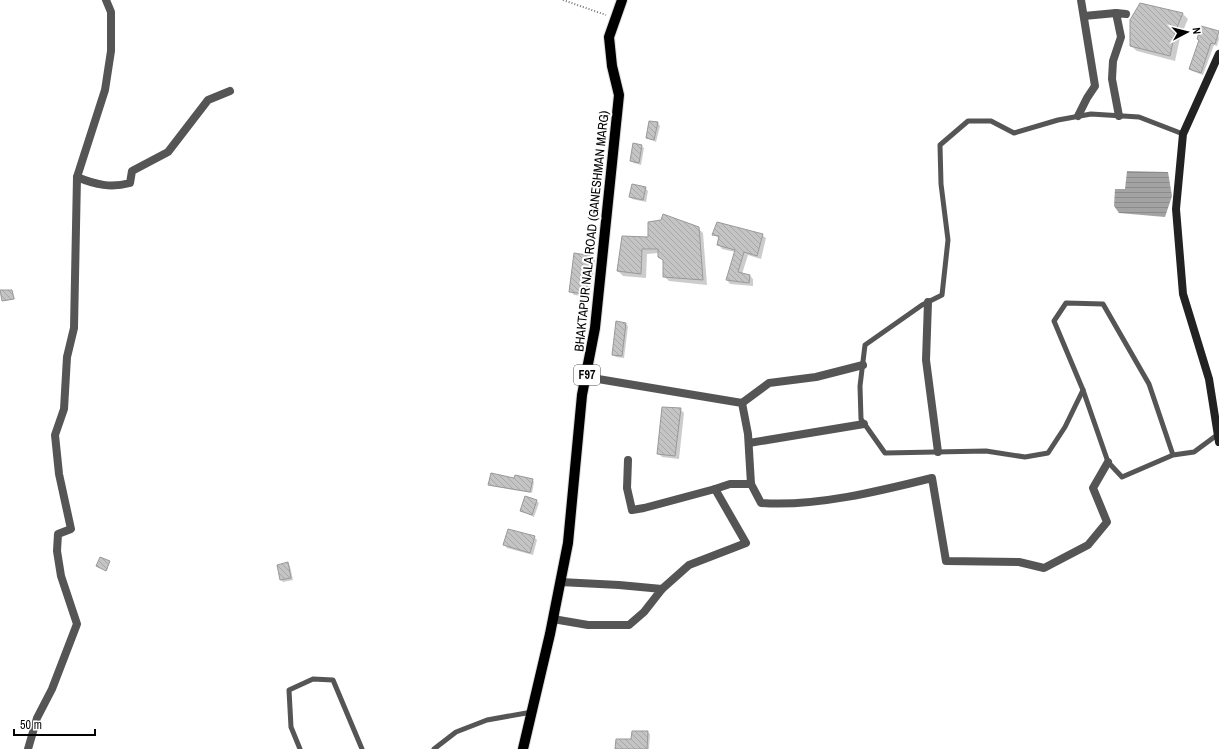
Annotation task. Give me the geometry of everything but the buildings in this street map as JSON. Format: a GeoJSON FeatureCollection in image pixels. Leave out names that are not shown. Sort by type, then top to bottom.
{"type":"FeatureCollection","features":[{"type":"Feature","properties":{"kind":"main road","name":"BHAKTAPUR NALA ROAD (GANESHMAN MARG)"},"geometry":{"type":"LineString","coordinates":[[522,749],[532,712],[553,618],[568,543],[577,439],[595,328],[619,95],[612,66],[610,37],[622,0]]}},
{"type":"Feature","properties":{"kind":"main road"},"geometry":{"type":"LineString","coordinates":[[1218,439],[1209,379],[1183,294],[1176,209],[1183,134],[1219,54]]}},
{"type":"Feature","properties":{"kind":"street"},"geometry":{"type":"LineString","coordinates":[[28,749],[37,718],[52,689],[77,624],[61,576],[57,550],[58,534],[71,529],[59,474],[55,435],[64,409],[67,357],[74,328],[77,177],[105,90],[111,51],[111,12],[106,0]]}},
{"type":"Feature","properties":{"kind":"street"},"geometry":{"type":"LineString","coordinates":[[1078,116],[1087,98],[1096,86],[1081,0]]}},
{"type":"Feature","properties":{"kind":"street"},"geometry":{"type":"LineString","coordinates":[[1084,16],[1116,13],[1126,14]]}},
{"type":"Feature","properties":{"kind":"street"},"geometry":{"type":"LineString","coordinates":[[1116,13],[1120,36],[1113,61],[1112,79],[1119,116]]}},
{"type":"Feature","properties":{"kind":"street"},"geometry":{"type":"LineString","coordinates":[[77,177],[95,184],[116,186],[130,183],[132,171],[168,152],[208,100],[230,91]]}},
{"type":"Feature","properties":{"kind":"street"},"geometry":{"type":"LineString","coordinates":[[928,302],[926,360],[938,452]]}},
{"type":"Feature","properties":{"kind":"street"},"geometry":{"type":"LineString","coordinates":[[586,377],[742,404],[769,383],[816,378],[863,365]]}},
{"type":"Feature","properties":{"kind":"street"},"geometry":{"type":"LineString","coordinates":[[742,404],[749,443],[751,484],[761,504],[786,505],[842,497],[932,478],[946,561],[1019,562],[1044,568],[1088,546],[1107,522],[1093,488],[1108,462]]}},
{"type":"Feature","properties":{"kind":"street"},"geometry":{"type":"LineString","coordinates":[[749,443],[864,424]]}},
{"type":"Feature","properties":{"kind":"street"},"geometry":{"type":"LineString","coordinates":[[628,460],[627,488],[632,510],[730,484],[751,484]]}},
{"type":"Feature","properties":{"kind":"street"},"geometry":{"type":"LineString","coordinates":[[553,618],[588,625],[629,625],[644,612],[662,589],[689,564],[746,543],[715,489]]}},
{"type":"Feature","properties":{"kind":"street"},"geometry":{"type":"LineString","coordinates":[[560,582],[662,589]]}},
{"type":"Feature","properties":{"kind":"lane"},"geometry":{"type":"LineString","coordinates":[[1083,390],[1065,427],[1048,453],[1025,457],[986,451],[885,453],[860,419],[860,386],[865,345],[928,302],[942,295],[948,240],[941,184],[940,145],[968,121],[991,121],[1014,133],[1058,120],[1091,114],[1139,117],[1183,134]]}},
{"type":"Feature","properties":{"kind":"lane"},"geometry":{"type":"LineString","coordinates":[[1173,455],[1149,384],[1103,304],[1066,303],[1054,321],[1083,390],[1108,462],[1122,477],[1173,455],[1194,452],[1218,439]]}},
{"type":"Feature","properties":{"kind":"lane"},"geometry":{"type":"LineString","coordinates":[[300,749],[291,727],[289,690],[313,680],[333,680],[362,749]]}},
{"type":"Feature","properties":{"kind":"lane"},"geometry":{"type":"LineString","coordinates":[[434,749],[456,732],[487,720],[532,712]]}},
{"type":"Feature","properties":{"kind":"path"},"geometry":{"type":"LineString","coordinates":[[563,0],[615,18]]}},
{"type":"Feature","properties":{"kind":"shaded area"},"geometry":{"type":"Polygon","coordinates":[[[1127,171],[1168,172],[1172,196],[1165,217],[1119,213],[1114,206],[1115,189],[1125,189],[1127,171]]]}}]}
